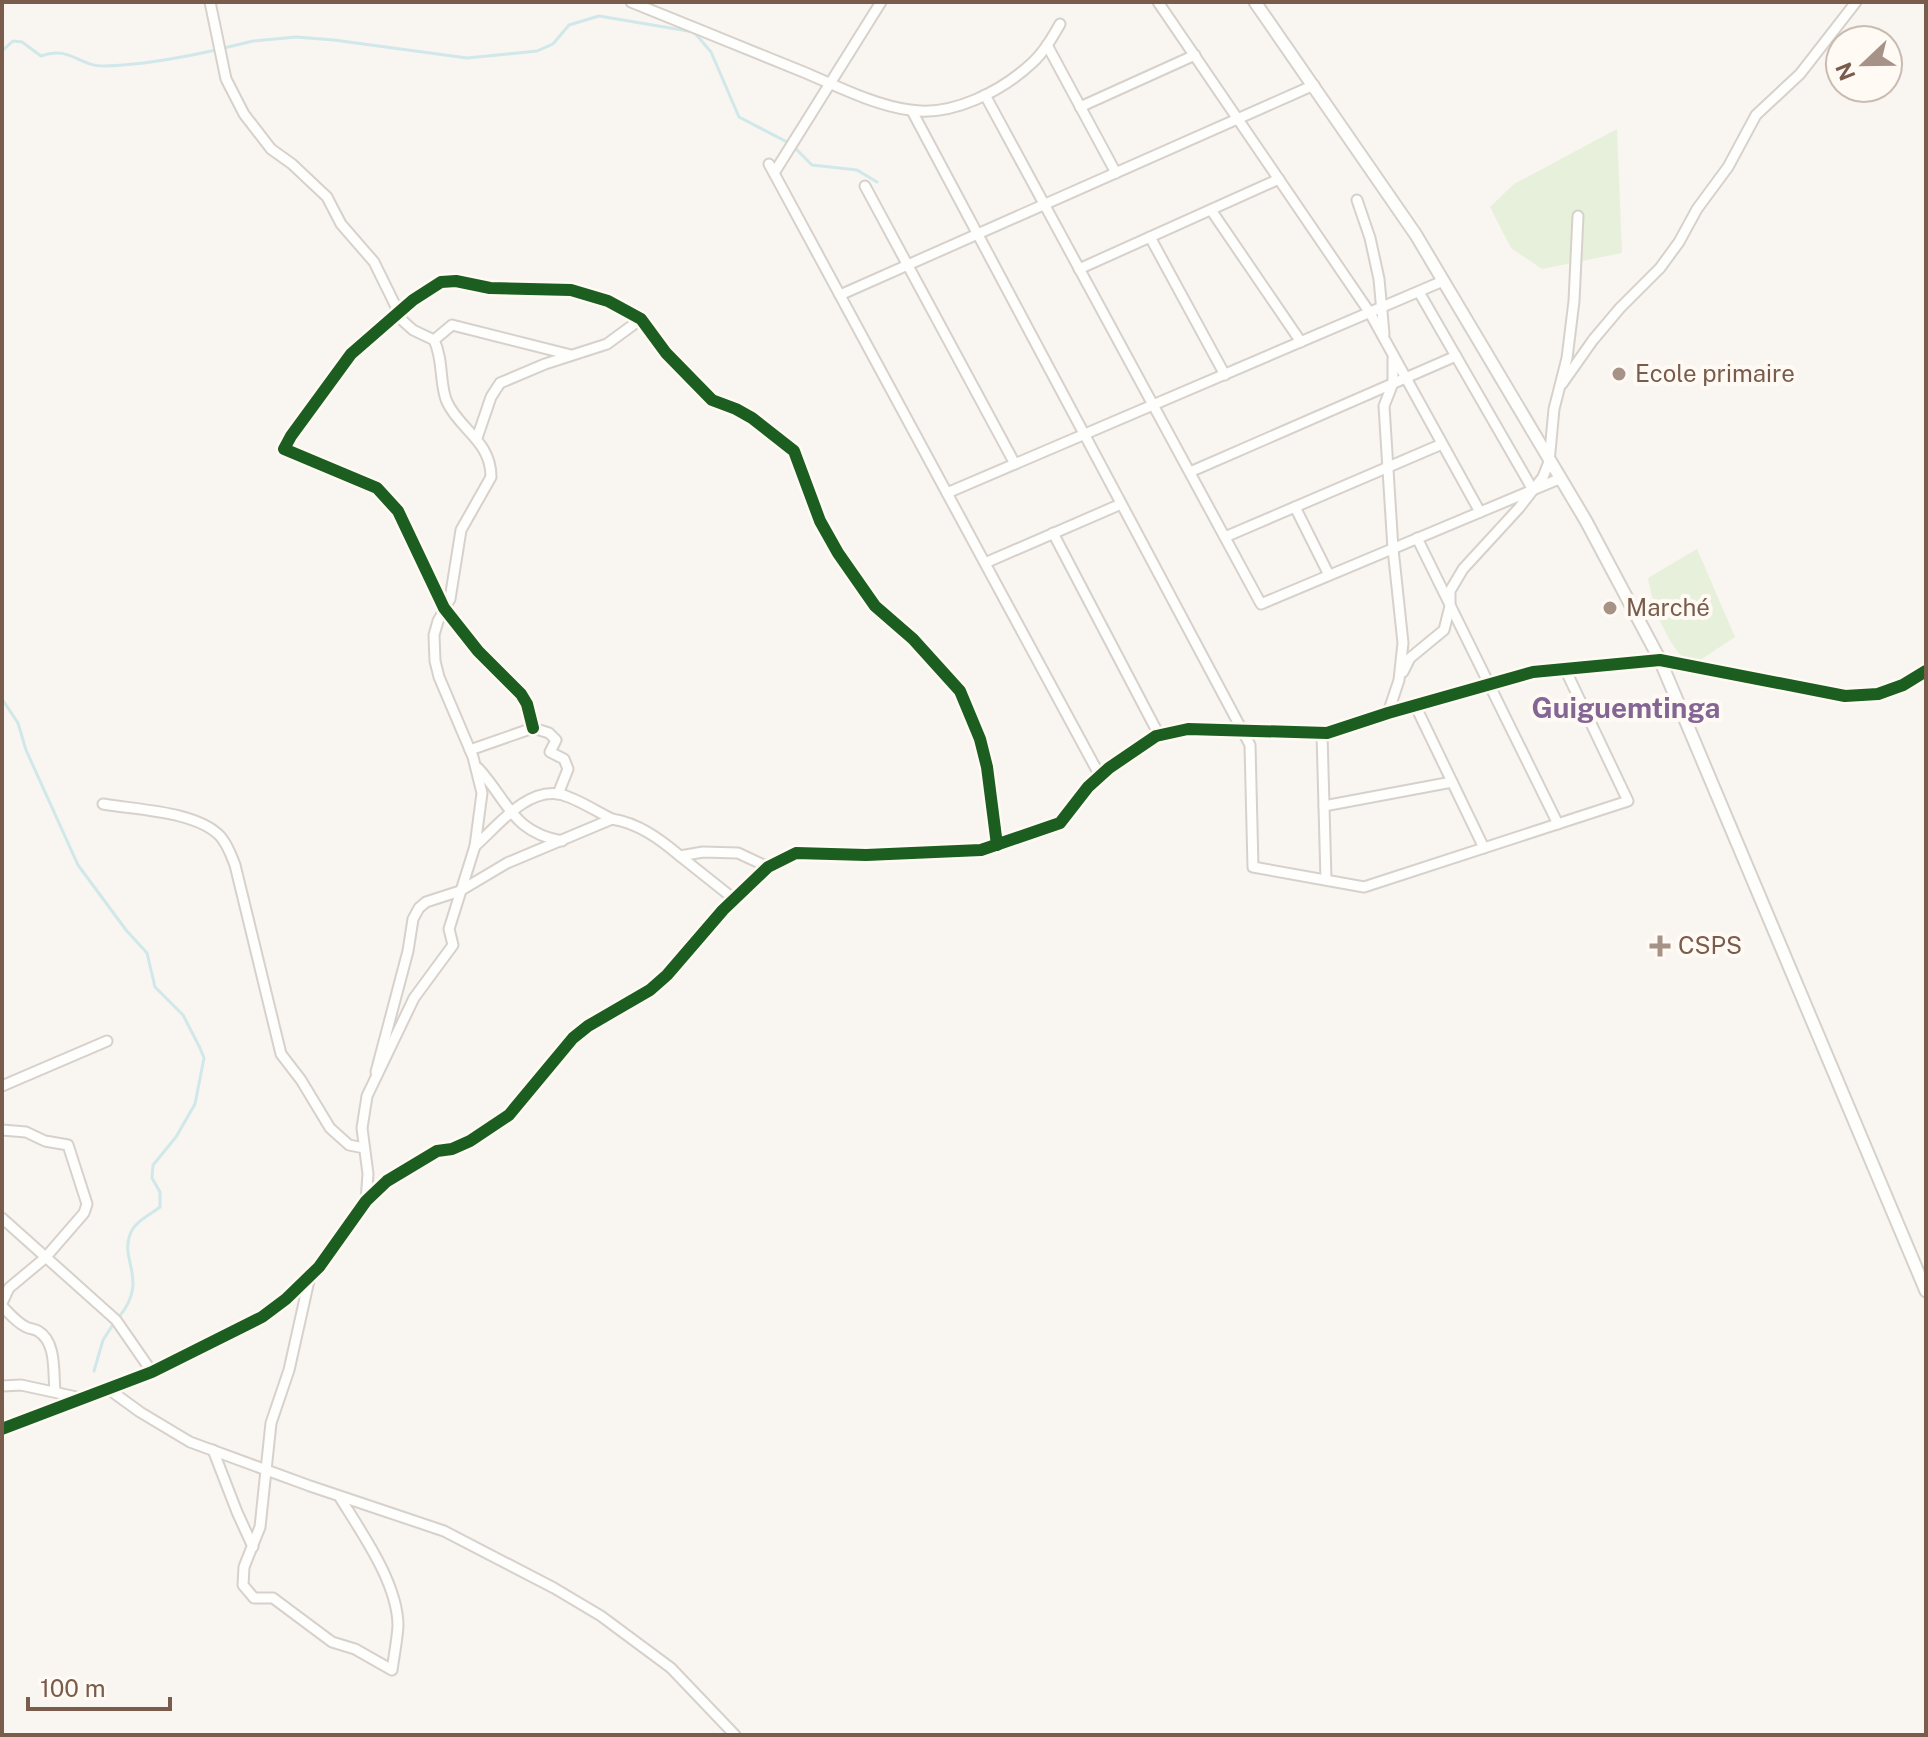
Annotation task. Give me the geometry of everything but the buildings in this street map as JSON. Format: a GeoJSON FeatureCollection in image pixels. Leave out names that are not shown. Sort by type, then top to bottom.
{"type":"FeatureCollection","features":[{"type":"Feature","properties":{"kind":"street"},"geometry":{"type":"LineString","coordinates":[[210,2],[226,79],[244,114],[271,149],[327,197],[341,224],[380,273],[397,314],[413,330],[434,340],[440,354],[447,402],[477,438],[488,459],[491,477],[461,530],[453,589],[434,635],[435,661],[476,766],[482,793],[475,846],[449,929],[453,945],[414,998],[364,1106],[362,1128],[368,1174],[366,1201]]}},
{"type":"Feature","properties":{"kind":"street"},"geometry":{"type":"LineString","coordinates":[[631,2],[830,83],[912,111],[941,109],[985,95],[1003,85],[1032,63],[1060,24]]}},
{"type":"Feature","properties":{"kind":"street"},"geometry":{"type":"LineString","coordinates":[[881,2],[771,168],[1100,776]]}},
{"type":"Feature","properties":{"kind":"street"},"geometry":{"type":"LineString","coordinates":[[1158,2],[1370,313],[1480,512]]}},
{"type":"Feature","properties":{"kind":"street"},"geometry":{"type":"LineString","coordinates":[[1255,2],[1408,223],[1586,521],[1660,660],[1926,1291]]}},
{"type":"Feature","properties":{"kind":"street"},"geometry":{"type":"LineString","coordinates":[[1559,389],[1593,340],[1660,268],[1679,242],[1697,209],[1728,167],[1756,115],[1800,74],[1856,2]]}},
{"type":"Feature","properties":{"kind":"street"},"geometry":{"type":"LineString","coordinates":[[1047,45],[1116,173]]}},
{"type":"Feature","properties":{"kind":"street"},"geometry":{"type":"LineString","coordinates":[[1080,107],[1195,55]]}},
{"type":"Feature","properties":{"kind":"street"},"geometry":{"type":"LineString","coordinates":[[840,295],[1314,85]]}},
{"type":"Feature","properties":{"kind":"street"},"geometry":{"type":"LineString","coordinates":[[985,95],[1261,604],[1559,479]]}},
{"type":"Feature","properties":{"kind":"street"},"geometry":{"type":"LineString","coordinates":[[912,111],[1250,745],[1253,867],[1364,887],[1628,801],[1565,669]]}},
{"type":"Feature","properties":{"kind":"street"},"geometry":{"type":"LineString","coordinates":[[1079,269],[1279,179]]}},
{"type":"Feature","properties":{"kind":"street"},"geometry":{"type":"LineString","coordinates":[[865,186],[1015,464]]}},
{"type":"Feature","properties":{"kind":"street"},"geometry":{"type":"LineString","coordinates":[[1357,200],[1370,238],[1379,279],[1384,332],[1393,359],[1393,383],[1384,406],[1393,549],[1403,643],[1399,680]]}},
{"type":"Feature","properties":{"kind":"street"},"geometry":{"type":"LineString","coordinates":[[1211,210],[1301,342]]}},
{"type":"Feature","properties":{"kind":"street"},"geometry":{"type":"LineString","coordinates":[[1388,713],[1410,658],[1444,630],[1450,591],[1463,569],[1533,490],[1549,462],[1554,409],[1567,358],[1574,301],[1578,216]]}},
{"type":"Feature","properties":{"kind":"street"},"geometry":{"type":"LineString","coordinates":[[1150,237],[1225,375]]}},
{"type":"Feature","properties":{"kind":"street"},"geometry":{"type":"LineString","coordinates":[[533,728],[521,694],[478,651],[444,608],[398,511],[389,499],[377,488],[284,449],[351,354],[430,288],[448,280],[490,288],[571,290],[608,301],[641,319],[675,363],[712,400],[744,413],[794,451],[820,521],[838,553],[875,606],[913,639],[960,691],[980,739],[987,767],[997,845]]}},
{"type":"Feature","properties":{"kind":"street"},"geometry":{"type":"LineString","coordinates":[[947,493],[1443,281]]}},
{"type":"Feature","properties":{"kind":"street"},"geometry":{"type":"LineString","coordinates":[[1419,292],[1533,490]]}},
{"type":"Feature","properties":{"kind":"street"},"geometry":{"type":"LineString","coordinates":[[477,438],[491,397],[500,383],[607,344],[641,319]]}},
{"type":"Feature","properties":{"kind":"street"},"geometry":{"type":"LineString","coordinates":[[434,340],[452,325],[571,355]]}},
{"type":"Feature","properties":{"kind":"street"},"geometry":{"type":"LineString","coordinates":[[1190,472],[1456,356]]}},
{"type":"Feature","properties":{"kind":"street"},"geometry":{"type":"LineString","coordinates":[[1225,537],[1442,444]]}},
{"type":"Feature","properties":{"kind":"street"},"geometry":{"type":"LineString","coordinates":[[985,563],[1121,504]]}},
{"type":"Feature","properties":{"kind":"street"},"geometry":{"type":"LineString","coordinates":[[1295,507],[1329,575]]}},
{"type":"Feature","properties":{"kind":"street"},"geometry":{"type":"LineString","coordinates":[[1053,533],[1159,735]]}},
{"type":"Feature","properties":{"kind":"street"},"geometry":{"type":"LineString","coordinates":[[1417,538],[1558,824]]}},
{"type":"Feature","properties":{"kind":"street"},"geometry":{"type":"LineString","coordinates":[[2,1429],[152,1372],[262,1317],[310,1276],[366,1201],[387,1181],[437,1151],[452,1149],[470,1141],[509,1115],[573,1038],[650,990],[768,867],[796,853],[946,853],[997,845],[1060,823],[1100,776],[1143,743],[1159,735],[1188,729],[1322,733],[1533,672],[1660,660],[1845,696],[1878,694],[1903,685],[1926,671]]}},
{"type":"Feature","properties":{"kind":"street"},"geometry":{"type":"LineString","coordinates":[[1415,705],[1484,848]]}},
{"type":"Feature","properties":{"kind":"street"},"geometry":{"type":"LineString","coordinates":[[470,750],[533,728],[554,736],[556,744],[550,752],[567,763],[566,778],[558,794]]}},
{"type":"Feature","properties":{"kind":"street"},"geometry":{"type":"LineString","coordinates":[[1322,733],[1326,880]]}},
{"type":"Feature","properties":{"kind":"street"},"geometry":{"type":"LineString","coordinates":[[476,766],[528,831],[562,841]]}},
{"type":"Feature","properties":{"kind":"street"},"geometry":{"type":"LineString","coordinates":[[1324,806],[1452,782]]}},
{"type":"Feature","properties":{"kind":"street"},"geometry":{"type":"LineString","coordinates":[[475,846],[511,812],[537,797],[558,794],[612,819],[629,822],[652,835],[734,899]]}},
{"type":"Feature","properties":{"kind":"street"},"geometry":{"type":"LineString","coordinates":[[103,804],[184,817],[220,836],[235,865],[281,1054],[330,1128],[349,1145],[364,1148]]}},
{"type":"Feature","properties":{"kind":"street"},"geometry":{"type":"LineString","coordinates":[[374,1082],[413,919],[426,902],[460,891],[507,863],[612,819]]}},
{"type":"Feature","properties":{"kind":"street"},"geometry":{"type":"LineString","coordinates":[[680,856],[703,852],[738,853],[768,867]]}},
{"type":"Feature","properties":{"kind":"street"},"geometry":{"type":"LineString","coordinates":[[2,1086],[107,1041]]}},
{"type":"Feature","properties":{"kind":"street"},"geometry":{"type":"LineString","coordinates":[[2,1130],[26,1132],[45,1141],[68,1145],[87,1204],[84,1213],[45,1258],[9,1288],[2,1304],[18,1322],[40,1332],[45,1338],[51,1350],[55,1391]]}},
{"type":"Feature","properties":{"kind":"street"},"geometry":{"type":"LineString","coordinates":[[2,1218],[116,1320],[152,1372]]}},
{"type":"Feature","properties":{"kind":"street"},"geometry":{"type":"LineString","coordinates":[[310,1276],[289,1370],[271,1423],[260,1527],[242,1577],[247,1592],[254,1598],[273,1598],[332,1642],[355,1649],[392,1670],[398,1626],[394,1602],[370,1545],[339,1496]]}},
{"type":"Feature","properties":{"kind":"street"},"geometry":{"type":"LineString","coordinates":[[2,1386],[21,1385],[81,1398]]}},
{"type":"Feature","properties":{"kind":"street"},"geometry":{"type":"LineString","coordinates":[[107,1388],[190,1442],[444,1531],[554,1588],[601,1616],[671,1668],[735,1735]]}},
{"type":"Feature","properties":{"kind":"street"},"geometry":{"type":"LineString","coordinates":[[213,1450],[253,1547]]}},
{"type":"Feature","properties":{"kind":"green space"},"geometry":{"type":"Polygon","coordinates":[[[1617,129],[1622,253],[1542,269],[1511,248],[1490,207],[1514,184],[1617,129]]]}},
{"type":"Feature","properties":{"kind":"green space"},"geometry":{"type":"Polygon","coordinates":[[[1697,549],[1735,637],[1691,666],[1662,626],[1648,578],[1697,549]]]}},
{"type":"Feature","properties":{"kind":"waterway"},"geometry":{"type":"LineString","coordinates":[[224,48],[253,41],[296,37],[467,58],[537,51],[553,44],[569,25],[599,16],[694,32],[711,52],[739,117],[791,144],[812,165],[857,170],[877,182]]}},
{"type":"Feature","properties":{"kind":"waterway"},"geometry":{"type":"LineString","coordinates":[[2,51],[13,41],[22,42],[41,56],[60,53],[105,66],[161,61],[216,50]]}},
{"type":"Feature","properties":{"kind":"waterway"},"geometry":{"type":"LineString","coordinates":[[2,699],[18,723],[26,750],[78,865],[147,953],[155,987],[183,1015],[204,1058],[195,1104],[176,1137],[153,1165],[152,1178],[160,1192],[160,1207],[140,1221],[131,1232],[128,1252],[132,1292],[119,1317]]}},
{"type":"Feature","properties":{"kind":"waterway"},"geometry":{"type":"LineString","coordinates":[[94,1371],[103,1340],[114,1323]]}},
{"type":"Feature","properties":{"kind":"cycle path"},"geometry":{"type":"LineString","coordinates":[[533,728],[521,694],[478,651],[444,608],[398,511],[377,488],[284,449],[351,354],[413,300],[441,282],[456,281],[490,288],[571,290],[608,301],[641,319],[666,353],[712,400],[752,418],[794,451],[820,521],[838,553],[875,606],[913,639],[960,691],[980,739],[987,767],[997,845]]}},
{"type":"Feature","properties":{"kind":"cycle path"},"geometry":{"type":"LineString","coordinates":[[2,1429],[152,1372],[262,1317],[319,1267],[366,1201],[387,1181],[437,1151],[452,1149],[470,1141],[509,1115],[573,1038],[650,990],[667,975],[723,910],[768,867],[796,853],[866,855],[981,850],[1060,823],[1088,787],[1109,768],[1156,736],[1188,729],[1327,733],[1533,672],[1660,660],[1845,696],[1878,694],[1903,685],[1926,671]]}},
{"type":"Feature","properties":{"kind":"place","name":"Ecole primaire"},"geometry":{"type":"Point","coordinates":[1619,374]}},
{"type":"Feature","properties":{"kind":"place","name":"Marché"},"geometry":{"type":"Point","coordinates":[1610,608]}},
{"type":"Feature","properties":{"kind":"place","name":"CSPS"},"geometry":{"type":"Point","coordinates":[1660,946]}},
{"type":"Feature","properties":{"kind":"district","name":"Guiguemtinga"},"geometry":{"type":"Point","coordinates":[1626,708]}}]}
